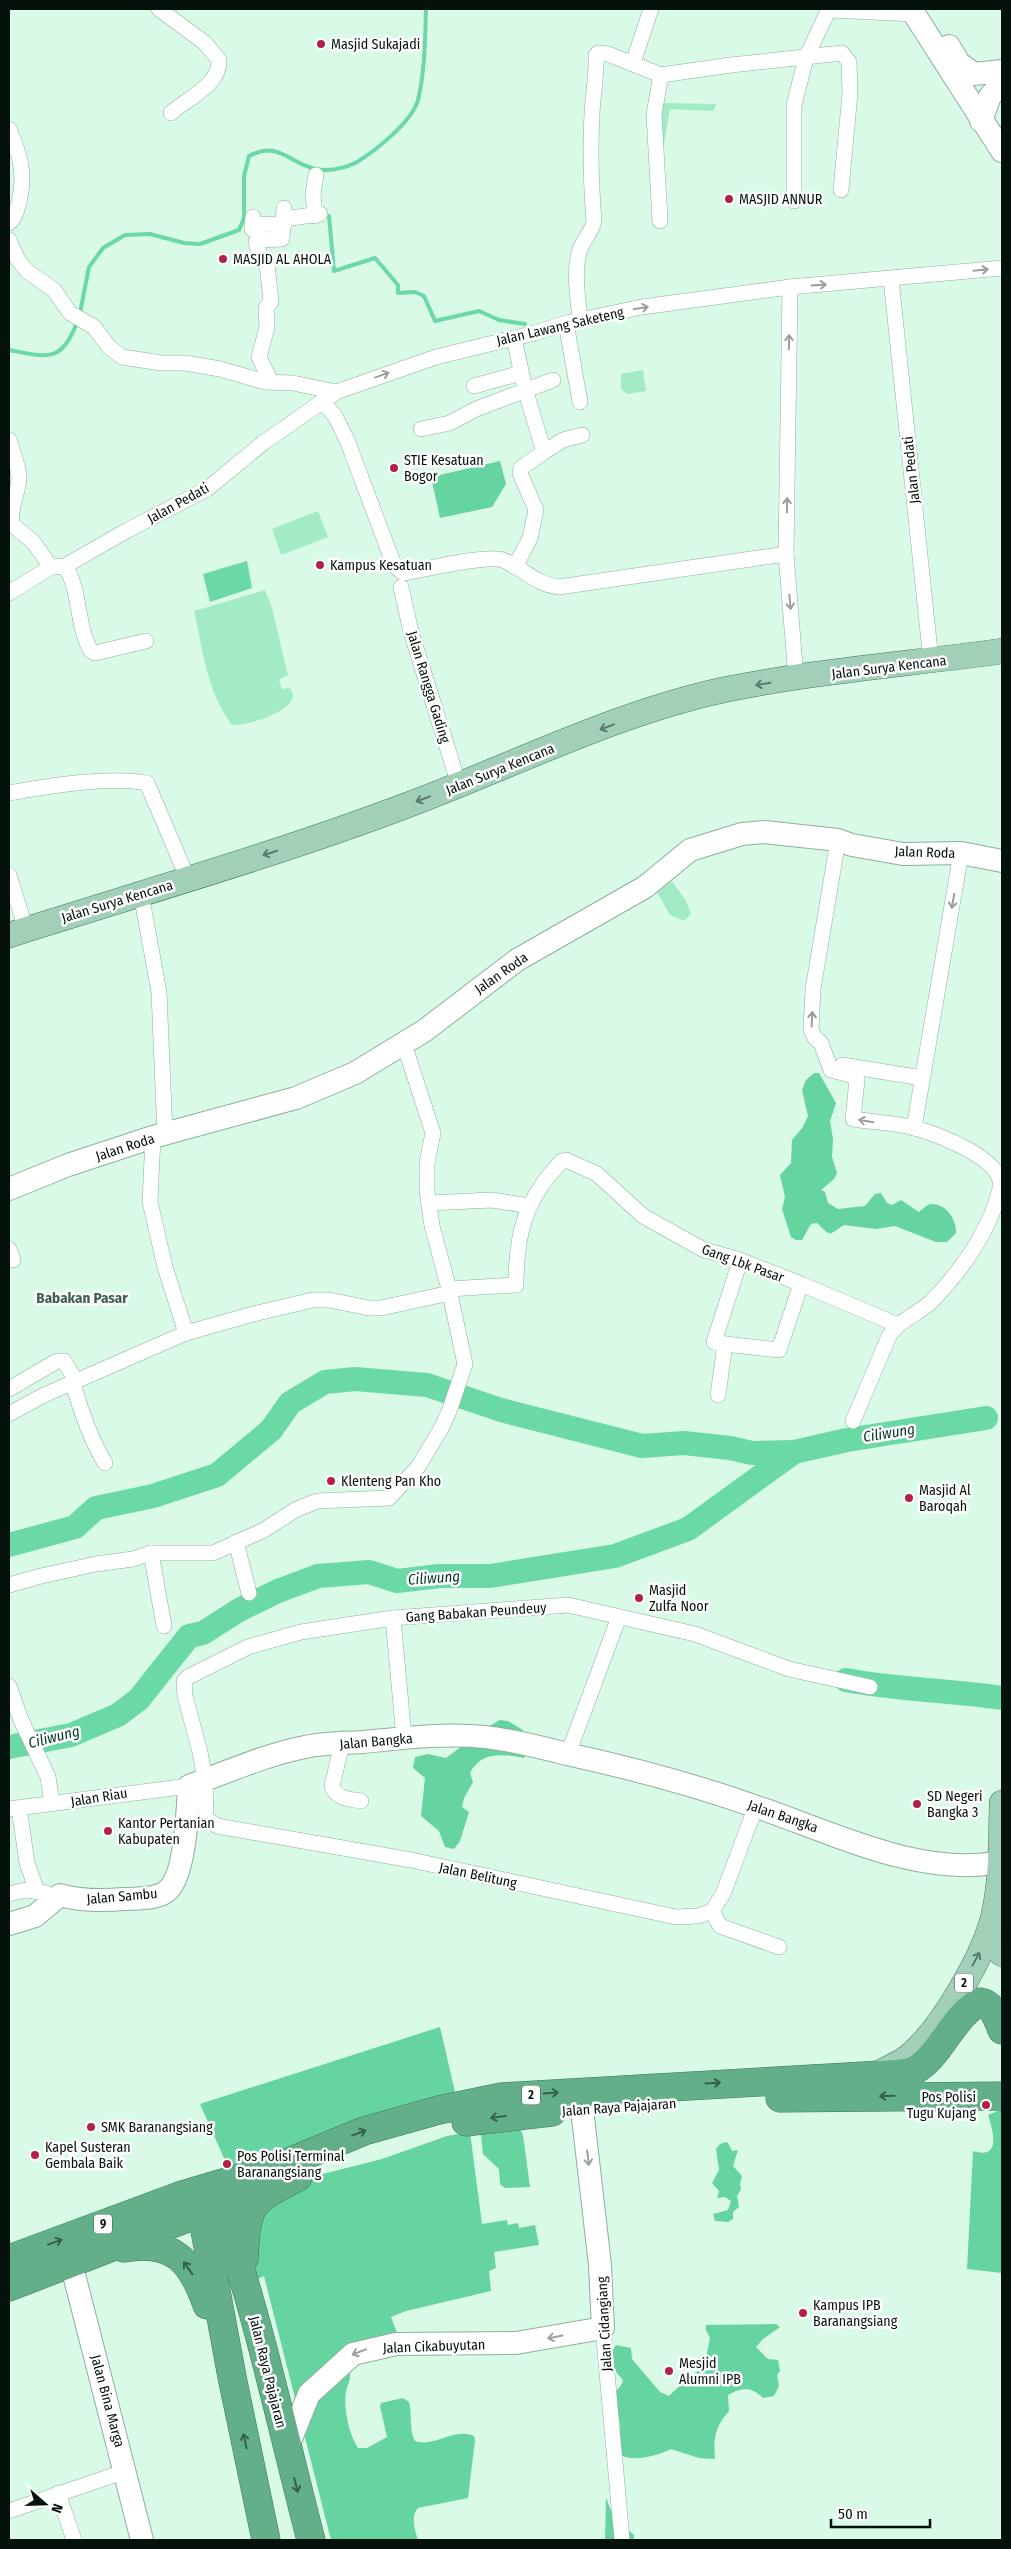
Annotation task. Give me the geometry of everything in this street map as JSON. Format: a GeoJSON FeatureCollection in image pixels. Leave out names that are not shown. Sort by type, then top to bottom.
{"type":"FeatureCollection","features":[{"type":"Feature","properties":{"kind":"highway","name":"Jalan Raya Pajajaran"},"geometry":{"type":"LineString","coordinates":[[9,2259],[207,2198],[298,2178],[440,2118],[501,2097],[914,2071],[932,2053],[969,2008],[980,2002],[986,2002],[992,2008],[1002,2030]]}},
{"type":"Feature","properties":{"kind":"highway","name":"Jalan Raya Pajajaran"},"geometry":{"type":"LineString","coordinates":[[9,2287],[82,2258],[277,2166],[364,2130],[440,2118],[502,2116],[757,2098],[1002,2096]]}},
{"type":"Feature","properties":{"kind":"highway","name":"2"},"geometry":{"type":"LineString","coordinates":[[245,2285],[246,2220],[255,2202],[298,2178]]}},
{"type":"Feature","properties":{"kind":"highway","name":"Jalan Raya Pajajaran"},"geometry":{"type":"LineString","coordinates":[[207,2198],[245,2285],[311,2540]]}},
{"type":"Feature","properties":{"kind":"highway"},"geometry":{"type":"LineString","coordinates":[[207,2198],[232,2378],[266,2540]]}},
{"type":"Feature","properties":{"kind":"highway"},"geometry":{"type":"LineString","coordinates":[[82,2258],[134,2246],[150,2246],[167,2249],[188,2264],[202,2291],[232,2378]]}},
{"type":"Feature","properties":{"kind":"main road","name":"Jalan Surya Kencana"},"geometry":{"type":"LineString","coordinates":[[17,933],[295,845],[459,785],[651,710],[723,691],[796,678],[1002,651]]}},
{"type":"Feature","properties":{"kind":"main road","name":"2"},"geometry":{"type":"LineString","coordinates":[[1002,1803],[999,1900],[1002,1954]]}},
{"type":"Feature","properties":{"kind":"main road","name":"2"},"geometry":{"type":"LineString","coordinates":[[878,2074],[909,2056],[933,2030],[962,1986],[980,1953],[991,1925],[997,1899],[1000,1860]]}},
{"type":"Feature","properties":{"kind":"street"},"geometry":{"type":"LineString","coordinates":[[159,9],[205,42],[219,60],[216,74],[204,89],[171,113]]}},
{"type":"Feature","properties":{"kind":"street"},"geometry":{"type":"LineString","coordinates":[[633,63],[651,9]]}},
{"type":"Feature","properties":{"kind":"street"},"geometry":{"type":"LineString","coordinates":[[794,201],[794,105],[806,58],[830,10],[917,11]]}},
{"type":"Feature","properties":{"kind":"street"},"geometry":{"type":"LineString","coordinates":[[917,11],[959,63],[974,74],[1002,71]]}},
{"type":"Feature","properties":{"kind":"street"},"geometry":{"type":"LineString","coordinates":[[917,11],[981,121],[1002,151]]}},
{"type":"Feature","properties":{"kind":"street"},"geometry":{"type":"LineString","coordinates":[[580,402],[573,322],[580,249],[593,227],[594,221],[590,177],[592,112],[597,72],[596,55],[598,53],[608,54],[661,75],[731,64],[842,53],[849,62],[850,93],[841,190]]}},
{"type":"Feature","properties":{"kind":"street"},"geometry":{"type":"LineString","coordinates":[[660,221],[654,114],[661,75]]}},
{"type":"Feature","properties":{"kind":"street"},"geometry":{"type":"LineString","coordinates":[[981,121],[990,96],[1002,84]]}},
{"type":"Feature","properties":{"kind":"street"},"geometry":{"type":"LineString","coordinates":[[9,129],[18,148],[23,172],[17,210],[9,223]]}},
{"type":"Feature","properties":{"kind":"street"},"geometry":{"type":"LineString","coordinates":[[253,217],[252,229],[257,231],[260,224],[284,217],[318,215],[313,194],[316,174]]}},
{"type":"Feature","properties":{"kind":"street"},"geometry":{"type":"LineString","coordinates":[[270,380],[258,357],[267,327],[266,308],[271,302],[270,280],[268,264],[261,260],[256,242],[258,240],[282,239],[284,217]]}},
{"type":"Feature","properties":{"kind":"street"},"geometry":{"type":"LineString","coordinates":[[9,240],[18,260],[26,271],[54,290],[70,313],[94,328],[109,347],[122,357],[161,363],[185,363],[211,367],[265,382],[270,380],[336,392]]}},
{"type":"Feature","properties":{"kind":"street","name":"Jalan Lawang Saketeng"},"geometry":{"type":"LineString","coordinates":[[336,392],[436,357],[573,322],[642,307],[790,287],[1002,268]]}},
{"type":"Feature","properties":{"kind":"street","name":"Jalan Pedati"},"geometry":{"type":"LineString","coordinates":[[891,279],[931,661]]}},
{"type":"Feature","properties":{"kind":"street"},"geometry":{"type":"LineString","coordinates":[[790,287],[786,554],[796,678]]}},
{"type":"Feature","properties":{"kind":"street"},"geometry":{"type":"LineString","coordinates":[[514,338],[521,374],[544,452]]}},
{"type":"Feature","properties":{"kind":"street"},"geometry":{"type":"LineString","coordinates":[[474,386],[521,374]]}},
{"type":"Feature","properties":{"kind":"street"},"geometry":{"type":"LineString","coordinates":[[421,429],[450,423],[476,409],[552,380]]}},
{"type":"Feature","properties":{"kind":"street","name":"Jalan Pedati"},"geometry":{"type":"LineString","coordinates":[[9,593],[207,489],[263,442],[336,392]]}},
{"type":"Feature","properties":{"kind":"street","name":"Jalan Rangga Gading"},"geometry":{"type":"LineString","coordinates":[[322,400],[335,416],[347,440],[394,565],[402,580],[411,632],[459,785]]}},
{"type":"Feature","properties":{"kind":"street"},"geometry":{"type":"LineString","coordinates":[[515,567],[530,538],[536,510],[520,473],[521,468],[563,440],[582,435]]}},
{"type":"Feature","properties":{"kind":"street"},"geometry":{"type":"LineString","coordinates":[[9,440],[17,463],[19,480],[11,513],[12,524],[34,542],[58,567],[70,574],[81,625],[92,653],[146,641]]}},
{"type":"Feature","properties":{"kind":"street"},"geometry":{"type":"LineString","coordinates":[[402,580],[501,559],[535,580],[559,587],[786,554]]}},
{"type":"Feature","properties":{"kind":"street"},"geometry":{"type":"LineString","coordinates":[[9,793],[57,785],[105,782],[148,783],[184,872],[190,879]]}},
{"type":"Feature","properties":{"kind":"street","name":"Jalan Roda"},"geometry":{"type":"LineString","coordinates":[[9,1189],[68,1165],[159,1136],[296,1098],[355,1073],[404,1044],[517,960],[645,887],[690,850],[742,834],[764,832],[838,840],[852,845],[903,854],[961,853],[1002,861]]}},
{"type":"Feature","properties":{"kind":"street"},"geometry":{"type":"LineString","coordinates":[[838,840],[814,989],[811,1030],[815,1038],[821,1043],[831,1070],[854,1076],[857,1080],[853,1119],[914,1128],[959,1144],[979,1157],[999,1174],[1002,1185],[986,1228],[965,1259],[930,1302],[898,1325],[890,1336],[853,1421]]}},
{"type":"Feature","properties":{"kind":"street"},"geometry":{"type":"LineString","coordinates":[[914,1128],[961,853]]}},
{"type":"Feature","properties":{"kind":"street"},"geometry":{"type":"LineString","coordinates":[[9,875],[17,933]]}},
{"type":"Feature","properties":{"kind":"street"},"geometry":{"type":"LineString","coordinates":[[141,894],[159,992],[159,1136],[150,1202],[165,1267],[186,1333]]}},
{"type":"Feature","properties":{"kind":"street"},"geometry":{"type":"LineString","coordinates":[[9,1584],[151,1554],[213,1553],[264,1530],[307,1504],[389,1498],[418,1467],[450,1409],[465,1364],[432,1226],[426,1175],[433,1132],[404,1044]]}},
{"type":"Feature","properties":{"kind":"street"},"geometry":{"type":"LineString","coordinates":[[828,1063],[922,1078]]}},
{"type":"Feature","properties":{"kind":"street","name":"Gang Lbk Pasar"},"geometry":{"type":"LineString","coordinates":[[530,1206],[548,1177],[562,1161],[574,1163],[597,1174],[643,1216],[704,1250],[740,1261],[801,1284],[898,1325]]}},
{"type":"Feature","properties":{"kind":"street"},"geometry":{"type":"LineString","coordinates":[[9,1414],[44,1395],[186,1333],[313,1300],[329,1300],[369,1308],[381,1308],[449,1291],[516,1285],[518,1237],[530,1206],[492,1200],[429,1203]]}},
{"type":"Feature","properties":{"kind":"street"},"geometry":{"type":"LineString","coordinates":[[740,1261],[714,1342],[779,1350],[801,1284]]}},
{"type":"Feature","properties":{"kind":"street"},"geometry":{"type":"LineString","coordinates":[[718,1395],[724,1344]]}},
{"type":"Feature","properties":{"kind":"street"},"geometry":{"type":"LineString","coordinates":[[9,1389],[57,1361],[64,1361],[75,1382],[83,1417],[95,1446],[105,1462]]}},
{"type":"Feature","properties":{"kind":"street"},"geometry":{"type":"LineString","coordinates":[[236,1542],[249,1593]]}},
{"type":"Feature","properties":{"kind":"street"},"geometry":{"type":"LineString","coordinates":[[151,1554],[164,1626]]}},
{"type":"Feature","properties":{"kind":"street","name":"Gang Babakan Peundeuy"},"geometry":{"type":"LineString","coordinates":[[197,1783],[200,1752],[183,1687],[188,1677],[248,1648],[301,1632],[393,1618],[568,1605],[695,1634],[789,1669],[870,1687]]}},
{"type":"Feature","properties":{"kind":"street"},"geometry":{"type":"LineString","coordinates":[[568,1754],[619,1617]]}},
{"type":"Feature","properties":{"kind":"street"},"geometry":{"type":"LineString","coordinates":[[393,1618],[404,1738]]}},
{"type":"Feature","properties":{"kind":"street"},"geometry":{"type":"LineString","coordinates":[[9,1686],[48,1778],[52,1803]]}},
{"type":"Feature","properties":{"kind":"street","name":"Jalan Bangka"},"geometry":{"type":"LineString","coordinates":[[197,1783],[272,1756],[307,1746],[452,1735],[486,1737],[644,1772],[756,1806],[852,1841],[915,1860],[985,1866],[1000,1860]]}},
{"type":"Feature","properties":{"kind":"street"},"geometry":{"type":"LineString","coordinates":[[342,1744],[332,1786],[333,1792],[338,1796],[361,1801]]}},
{"type":"Feature","properties":{"kind":"street","name":"Jalan Riau"},"geometry":{"type":"LineString","coordinates":[[14,1808],[197,1783]]}},
{"type":"Feature","properties":{"kind":"street","name":"Jalan Sambu"},"geometry":{"type":"LineString","coordinates":[[60,1894],[79,1900],[118,1899],[156,1896],[168,1890],[175,1880],[182,1855],[188,1814],[197,1783]]}},
{"type":"Feature","properties":{"kind":"street","name":"Jalan Belitung"},"geometry":{"type":"LineString","coordinates":[[197,1783],[206,1818],[217,1826],[411,1860],[676,1917],[698,1916],[712,1911]]}},
{"type":"Feature","properties":{"kind":"street"},"geometry":{"type":"LineString","coordinates":[[756,1806],[723,1894],[712,1911],[720,1926],[779,1948]]}},
{"type":"Feature","properties":{"kind":"street"},"geometry":{"type":"LineString","coordinates":[[14,1808],[27,1863],[38,1891]]}},
{"type":"Feature","properties":{"kind":"street"},"geometry":{"type":"LineString","coordinates":[[9,1894],[26,1890],[60,1894]]}},
{"type":"Feature","properties":{"kind":"street"},"geometry":{"type":"LineString","coordinates":[[9,1924],[35,1916],[60,1894]]}},
{"type":"Feature","properties":{"kind":"street","name":"Jalan Cidangiang"},"geometry":{"type":"LineString","coordinates":[[582,2109],[600,2264],[603,2328],[622,2540]]}},
{"type":"Feature","properties":{"kind":"street","name":"Jalan Bina Marga"},"geometry":{"type":"LineString","coordinates":[[82,2258],[142,2540]]}},
{"type":"Feature","properties":{"kind":"street","name":"Jalan Cikabuyutan"},"geometry":{"type":"LineString","coordinates":[[287,2449],[309,2394],[353,2354],[396,2344],[516,2343],[603,2328]]}},
{"type":"Feature","properties":{"kind":"street"},"geometry":{"type":"LineString","coordinates":[[9,2511],[126,2472]]}},
{"type":"Feature","properties":{"kind":"street"},"geometry":{"type":"LineString","coordinates":[[58,2494],[74,2540]]}},
{"type":"Feature","properties":{"kind":"shaded area"},"geometry":{"type":"Polygon","coordinates":[[[663,103],[716,104],[714,111],[670,109],[662,156],[661,126],[663,103]]]}},
{"type":"Feature","properties":{"kind":"shaded area"},"geometry":{"type":"Polygon","coordinates":[[[643,370],[646,391],[627,394],[621,389],[621,374],[643,370]]]}},
{"type":"Feature","properties":{"kind":"shaded area"},"geometry":{"type":"Polygon","coordinates":[[[500,461],[506,484],[492,507],[440,518],[431,477],[500,461]]]}},
{"type":"Feature","properties":{"kind":"shaded area"},"geometry":{"type":"Polygon","coordinates":[[[318,511],[328,537],[281,555],[272,529],[318,511]]]}},
{"type":"Feature","properties":{"kind":"shaded area"},"geometry":{"type":"Polygon","coordinates":[[[247,561],[252,588],[210,602],[203,574],[247,561]]]}},
{"type":"Feature","properties":{"kind":"shaded area"},"geometry":{"type":"Polygon","coordinates":[[[265,590],[272,608],[288,675],[279,680],[282,689],[289,688],[293,695],[290,702],[283,709],[273,714],[250,723],[232,725],[211,685],[194,611],[265,590]]]}},
{"type":"Feature","properties":{"kind":"shaded area"},"geometry":{"type":"Polygon","coordinates":[[[672,881],[686,901],[691,914],[684,921],[670,915],[657,892],[672,881]]]}},
{"type":"Feature","properties":{"kind":"shaded area"},"geometry":{"type":"Polygon","coordinates":[[[814,1073],[819,1073],[836,1103],[830,1121],[833,1139],[832,1157],[837,1173],[834,1179],[821,1190],[825,1192],[828,1203],[838,1209],[865,1206],[875,1194],[881,1193],[887,1203],[892,1205],[901,1200],[919,1212],[928,1205],[937,1205],[950,1214],[955,1223],[956,1233],[947,1242],[936,1242],[895,1226],[876,1229],[844,1225],[832,1233],[828,1233],[817,1223],[811,1224],[802,1240],[796,1240],[791,1237],[782,1209],[785,1197],[780,1175],[791,1163],[792,1140],[803,1127],[808,1116],[802,1090],[806,1080],[814,1073]]]}},
{"type":"Feature","properties":{"kind":"shaded area"},"geometry":{"type":"Polygon","coordinates":[[[500,1720],[508,1721],[523,1730],[527,1752],[524,1758],[493,1756],[480,1761],[475,1766],[470,1773],[473,1782],[464,1798],[462,1807],[469,1812],[460,1841],[454,1849],[445,1847],[439,1831],[421,1816],[425,1778],[413,1768],[415,1757],[428,1754],[446,1758],[486,1728],[500,1720]]]}},
{"type":"Feature","properties":{"kind":"shaded area"},"geometry":{"type":"Polygon","coordinates":[[[440,2027],[458,2105],[277,2167],[227,2165],[200,2104],[440,2027]]]}},
{"type":"Feature","properties":{"kind":"shaded area"},"geometry":{"type":"Polygon","coordinates":[[[1002,2109],[1002,2273],[967,2269],[973,2151],[982,2153],[992,2148],[993,2136],[988,2115],[1002,2109]]]}},
{"type":"Feature","properties":{"kind":"shaded area"},"geometry":{"type":"Polygon","coordinates":[[[519,2127],[523,2135],[530,2187],[505,2188],[500,2184],[499,2169],[483,2154],[481,2134],[519,2127]]]}},
{"type":"Feature","properties":{"kind":"shaded area"},"geometry":{"type":"Polygon","coordinates":[[[470,2132],[482,2224],[507,2220],[508,2225],[518,2223],[519,2228],[535,2225],[539,2245],[494,2252],[496,2268],[489,2271],[491,2291],[406,2311],[391,2317],[401,2344],[371,2348],[346,2374],[350,2372],[350,2380],[345,2398],[349,2428],[358,2448],[367,2448],[387,2437],[380,2406],[381,2403],[403,2398],[409,2402],[412,2432],[415,2441],[429,2442],[459,2434],[474,2436],[468,2498],[418,2508],[414,2519],[418,2540],[331,2540],[264,2276],[245,2285],[246,2220],[299,2180],[382,2159],[447,2136],[470,2132]]]}},
{"type":"Feature","properties":{"kind":"shaded area"},"geometry":{"type":"Polygon","coordinates":[[[726,2142],[732,2151],[738,2150],[733,2166],[742,2176],[741,2189],[737,2196],[739,2207],[733,2212],[733,2219],[728,2222],[715,2221],[713,2214],[728,2210],[731,2201],[725,2197],[717,2198],[719,2191],[712,2183],[719,2170],[716,2149],[720,2144],[726,2142]]]}},
{"type":"Feature","properties":{"kind":"shaded area"},"geometry":{"type":"Polygon","coordinates":[[[776,2324],[780,2327],[763,2339],[756,2347],[768,2359],[778,2360],[780,2371],[777,2375],[779,2386],[774,2396],[763,2398],[754,2391],[746,2389],[738,2390],[728,2395],[729,2411],[716,2433],[714,2445],[715,2459],[699,2458],[671,2449],[643,2458],[621,2455],[616,2447],[620,2427],[614,2396],[623,2380],[612,2367],[609,2356],[616,2345],[631,2348],[632,2359],[660,2392],[669,2396],[690,2376],[704,2368],[710,2338],[706,2325],[776,2324]]]}},
{"type":"Feature","properties":{"kind":"shaded area"},"geometry":{"type":"Polygon","coordinates":[[[606,2498],[614,2518],[634,2535],[634,2540],[605,2540],[606,2498]]]}},
{"type":"Feature","properties":{"kind":"waterway"},"geometry":{"type":"LineString","coordinates":[[80,313],[89,267],[103,248],[125,235],[150,234],[184,243],[200,244],[239,230],[244,218],[244,176],[249,156],[260,152],[277,152],[298,163],[321,170],[331,170],[357,162],[392,135],[414,109],[418,100],[423,66],[426,9]]}},
{"type":"Feature","properties":{"kind":"waterway"},"geometry":{"type":"LineString","coordinates":[[329,216],[334,271],[375,258],[398,285],[398,293],[415,292],[424,296],[435,321],[479,311],[499,320],[525,324]]}},
{"type":"Feature","properties":{"kind":"waterway"},"geometry":{"type":"LineString","coordinates":[[9,350],[43,355],[59,351],[71,336],[77,322]]}},
{"type":"Feature","properties":{"kind":"waterway","name":"Ciliwung"},"geometry":{"type":"LineString","coordinates":[[9,1545],[75,1527],[96,1508],[153,1496],[217,1475],[271,1430],[290,1403],[325,1382],[355,1379],[427,1385],[501,1410],[642,1446],[684,1443],[730,1448],[752,1453],[794,1452]]}},
{"type":"Feature","properties":{"kind":"waterway","name":"Ciliwung"},"geometry":{"type":"LineString","coordinates":[[9,1747],[71,1735],[118,1715],[139,1699],[189,1636],[203,1633],[239,1610],[278,1591],[318,1576],[369,1572],[397,1581],[440,1576],[490,1576],[615,1556],[688,1529],[794,1452],[847,1440],[986,1418]]}},
{"type":"Feature","properties":{"kind":"waterway"},"geometry":{"type":"LineString","coordinates":[[846,1680],[1002,1698]]}},
{"type":"Feature","properties":{"kind":"place","name":"Masjid Sukajadi"},"geometry":{"type":"Point","coordinates":[321,44]}},
{"type":"Feature","properties":{"kind":"place","name":"MASJID ANNUR"},"geometry":{"type":"Point","coordinates":[729,199]}},
{"type":"Feature","properties":{"kind":"place","name":"MASJID AL AHOLA"},"geometry":{"type":"Point","coordinates":[223,259]}},
{"type":"Feature","properties":{"kind":"place","name":"STIE Kesatuan Bogor"},"geometry":{"type":"Point","coordinates":[394,468]}},
{"type":"Feature","properties":{"kind":"place","name":"Kampus Kesatuan"},"geometry":{"type":"Point","coordinates":[320,565]}},
{"type":"Feature","properties":{"kind":"place","name":"Klenteng Pan Kho"},"geometry":{"type":"Point","coordinates":[331,1481]}},
{"type":"Feature","properties":{"kind":"place","name":"Masjid Al Baroqah"},"geometry":{"type":"Point","coordinates":[909,1498]}},
{"type":"Feature","properties":{"kind":"place","name":"Masjid Zulfa Noor"},"geometry":{"type":"Point","coordinates":[639,1598]}},
{"type":"Feature","properties":{"kind":"place","name":"SD Negeri Bangka 3"},"geometry":{"type":"Point","coordinates":[917,1804]}},
{"type":"Feature","properties":{"kind":"place","name":"Kantor Pertanian Kabupaten"},"geometry":{"type":"Point","coordinates":[108,1831]}},
{"type":"Feature","properties":{"kind":"place","name":"Pos Polisi Tugu Kujang"},"geometry":{"type":"Point","coordinates":[986,2105]}},
{"type":"Feature","properties":{"kind":"place","name":"SMK Baranangsiang"},"geometry":{"type":"Point","coordinates":[91,2127]}},
{"type":"Feature","properties":{"kind":"place","name":"Kapel Susteran Gembala Baik"},"geometry":{"type":"Point","coordinates":[35,2155]}},
{"type":"Feature","properties":{"kind":"place","name":"Pos Polisi Terminal Baranangsiang"},"geometry":{"type":"Point","coordinates":[227,2164]}},
{"type":"Feature","properties":{"kind":"place","name":"Kampus IPB Baranangsiang"},"geometry":{"type":"Point","coordinates":[803,2313]}},
{"type":"Feature","properties":{"kind":"place","name":"Mesjid Alumni IPB"},"geometry":{"type":"Point","coordinates":[669,2371]}},
{"type":"Feature","properties":{"kind":"district","name":"Babakan Pasar"},"geometry":{"type":"Point","coordinates":[82,1298]}}]}
